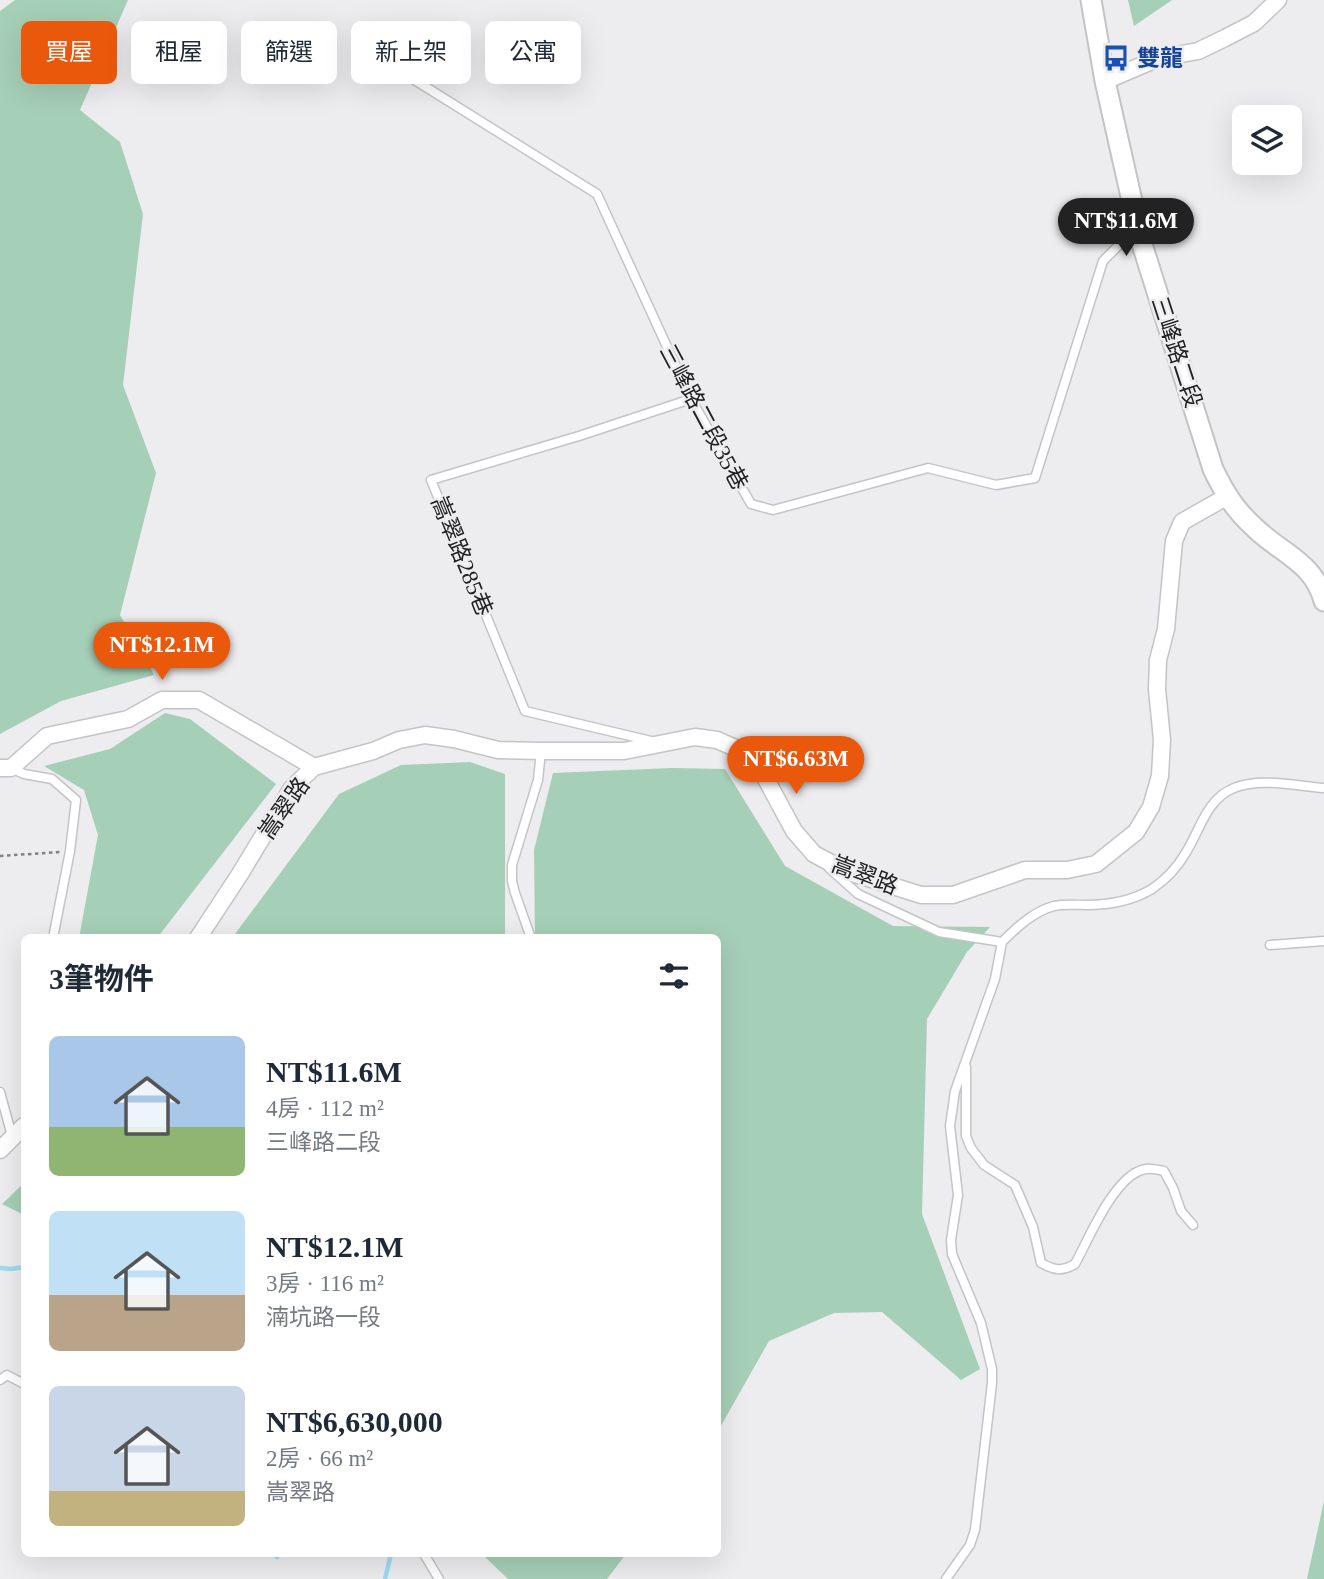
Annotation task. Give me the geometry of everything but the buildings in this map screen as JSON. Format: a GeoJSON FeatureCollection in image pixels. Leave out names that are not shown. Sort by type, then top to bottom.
{"type":"FeatureCollection","features":[{"type":"Feature","properties":{"kind":"street","name":"三峰路二段"},"geometry":{"type":"LineString","coordinates":[[1091,0],[1105,81],[1138,226],[1213,469],[1226,497],[1256,530],[1295,557],[1311,573],[1324,601]]}},
{"type":"Feature","properties":{"kind":"street"},"geometry":{"type":"LineString","coordinates":[[1105,81],[1159,58],[1198,51],[1254,23],[1278,0]]}},
{"type":"Feature","properties":{"kind":"street","name":"嵩翠路"},"geometry":{"type":"LineString","coordinates":[[201,934],[292,788],[314,767],[373,751],[400,740],[425,735],[498,750],[541,751],[625,751],[695,737],[718,740],[740,750],[759,766],[794,831],[814,854],[846,871],[920,895],[953,895],[1026,870],[1067,870],[1096,864],[1136,832],[1151,807],[1160,776],[1162,740],[1157,689],[1158,660],[1166,629],[1174,541],[1182,522],[1226,497]]}},
{"type":"Feature","properties":{"kind":"street"},"geometry":{"type":"LineString","coordinates":[[5,768],[47,736],[128,719],[162,700],[199,700],[314,767]]}},
{"type":"Feature","properties":{"kind":"street"},"geometry":{"type":"LineString","coordinates":[[0,1150],[21,1130]]}},
{"type":"Feature","properties":{"kind":"lane","name":"三峰路二段35巷"},"geometry":{"type":"LineString","coordinates":[[421,84],[597,194],[691,400],[751,504],[773,510],[928,468],[996,485],[1035,478],[1103,261],[1138,226]]}},
{"type":"Feature","properties":{"kind":"lane","name":"嵩翠路285巷"},"geometry":{"type":"LineString","coordinates":[[664,744],[524,711],[431,480],[691,400]]}},
{"type":"Feature","properties":{"kind":"lane"},"geometry":{"type":"LineString","coordinates":[[530,934],[515,893],[512,865],[538,780],[541,751]]}},
{"type":"Feature","properties":{"kind":"lane"},"geometry":{"type":"LineString","coordinates":[[5,768],[52,779],[75,800],[70,851],[54,934]]}},
{"type":"Feature","properties":{"kind":"lane"},"geometry":{"type":"LineString","coordinates":[[946,1579],[970,1545],[975,1531],[992,1382],[992,1369],[981,1323],[952,1254],[951,1240],[958,1195],[950,1126],[955,1091],[995,979],[1002,942],[1042,910],[1055,906],[1115,903],[1155,887],[1186,854],[1213,803],[1223,793],[1235,787],[1263,783],[1324,788]]}},
{"type":"Feature","properties":{"kind":"lane"},"geometry":{"type":"LineString","coordinates":[[814,854],[858,894],[939,932],[1002,942]]}},
{"type":"Feature","properties":{"kind":"lane"},"geometry":{"type":"LineString","coordinates":[[1270,945],[1324,941]]}},
{"type":"Feature","properties":{"kind":"lane"},"geometry":{"type":"LineString","coordinates":[[966,1061],[966,1136],[984,1166],[1015,1185],[1033,1227],[1041,1263],[1052,1269],[1065,1270],[1075,1264],[1114,1193],[1127,1178],[1139,1170],[1150,1168],[1164,1171],[1181,1211],[1193,1225]]}},
{"type":"Feature","properties":{"kind":"lane"},"geometry":{"type":"LineString","coordinates":[[0,1092],[13,1139]]}},
{"type":"Feature","properties":{"kind":"lane"},"geometry":{"type":"LineString","coordinates":[[0,1380],[7,1375],[21,1382]]}},
{"type":"Feature","properties":{"kind":"lane"},"geometry":{"type":"LineString","coordinates":[[426,1557],[439,1579]]}},
{"type":"Feature","properties":{"kind":"path"},"geometry":{"type":"LineString","coordinates":[[0,856],[70,851]]}},
{"type":"Feature","properties":{"kind":"green space"},"geometry":{"type":"Polygon","coordinates":[[[15,0],[128,0],[117,25],[117,21],[21,21],[21,84],[91,84],[80,110],[120,142],[143,214],[123,385],[156,473],[120,615],[154,675],[61,701],[0,734],[0,11],[15,0]]]}},
{"type":"Feature","properties":{"kind":"green space"},"geometry":{"type":"Polygon","coordinates":[[[1128,0],[1172,0],[1134,26],[1128,0]]]}},
{"type":"Feature","properties":{"kind":"green space"},"geometry":{"type":"Polygon","coordinates":[[[165,713],[190,719],[276,784],[160,934],[80,934],[98,835],[84,790],[44,766],[110,749],[165,713]]]}},
{"type":"Feature","properties":{"kind":"green space"},"geometry":{"type":"Polygon","coordinates":[[[470,762],[505,774],[505,934],[235,934],[339,794],[401,765],[470,762]]]}},
{"type":"Feature","properties":{"kind":"green space"},"geometry":{"type":"Polygon","coordinates":[[[672,768],[725,769],[785,866],[893,926],[990,927],[967,952],[927,1019],[922,1214],[980,1369],[961,1380],[882,1312],[834,1313],[769,1341],[721,1426],[721,934],[535,934],[534,850],[553,773],[672,768]]]}},
{"type":"Feature","properties":{"kind":"green space"},"geometry":{"type":"Polygon","coordinates":[[[21,1186],[21,1214],[2,1204],[21,1186]]]}},
{"type":"Feature","properties":{"kind":"green space"},"geometry":{"type":"Polygon","coordinates":[[[1324,1501],[1324,1579],[1307,1579],[1324,1501]]]}},
{"type":"Feature","properties":{"kind":"green space"},"geometry":{"type":"Polygon","coordinates":[[[485,1557],[624,1557],[607,1579],[508,1579],[485,1557]]]}},
{"type":"Feature","properties":{"kind":"waterway"},"geometry":{"type":"LineString","coordinates":[[0,1268],[21,1267]]}},
{"type":"Feature","properties":{"kind":"waterway"},"geometry":{"type":"LineString","coordinates":[[385,1579],[390,1557]]}},
{"type":"Feature","properties":{"kind":"place","name":"雙龍"},"geometry":{"type":"Point","coordinates":[1116,58]}}]}
